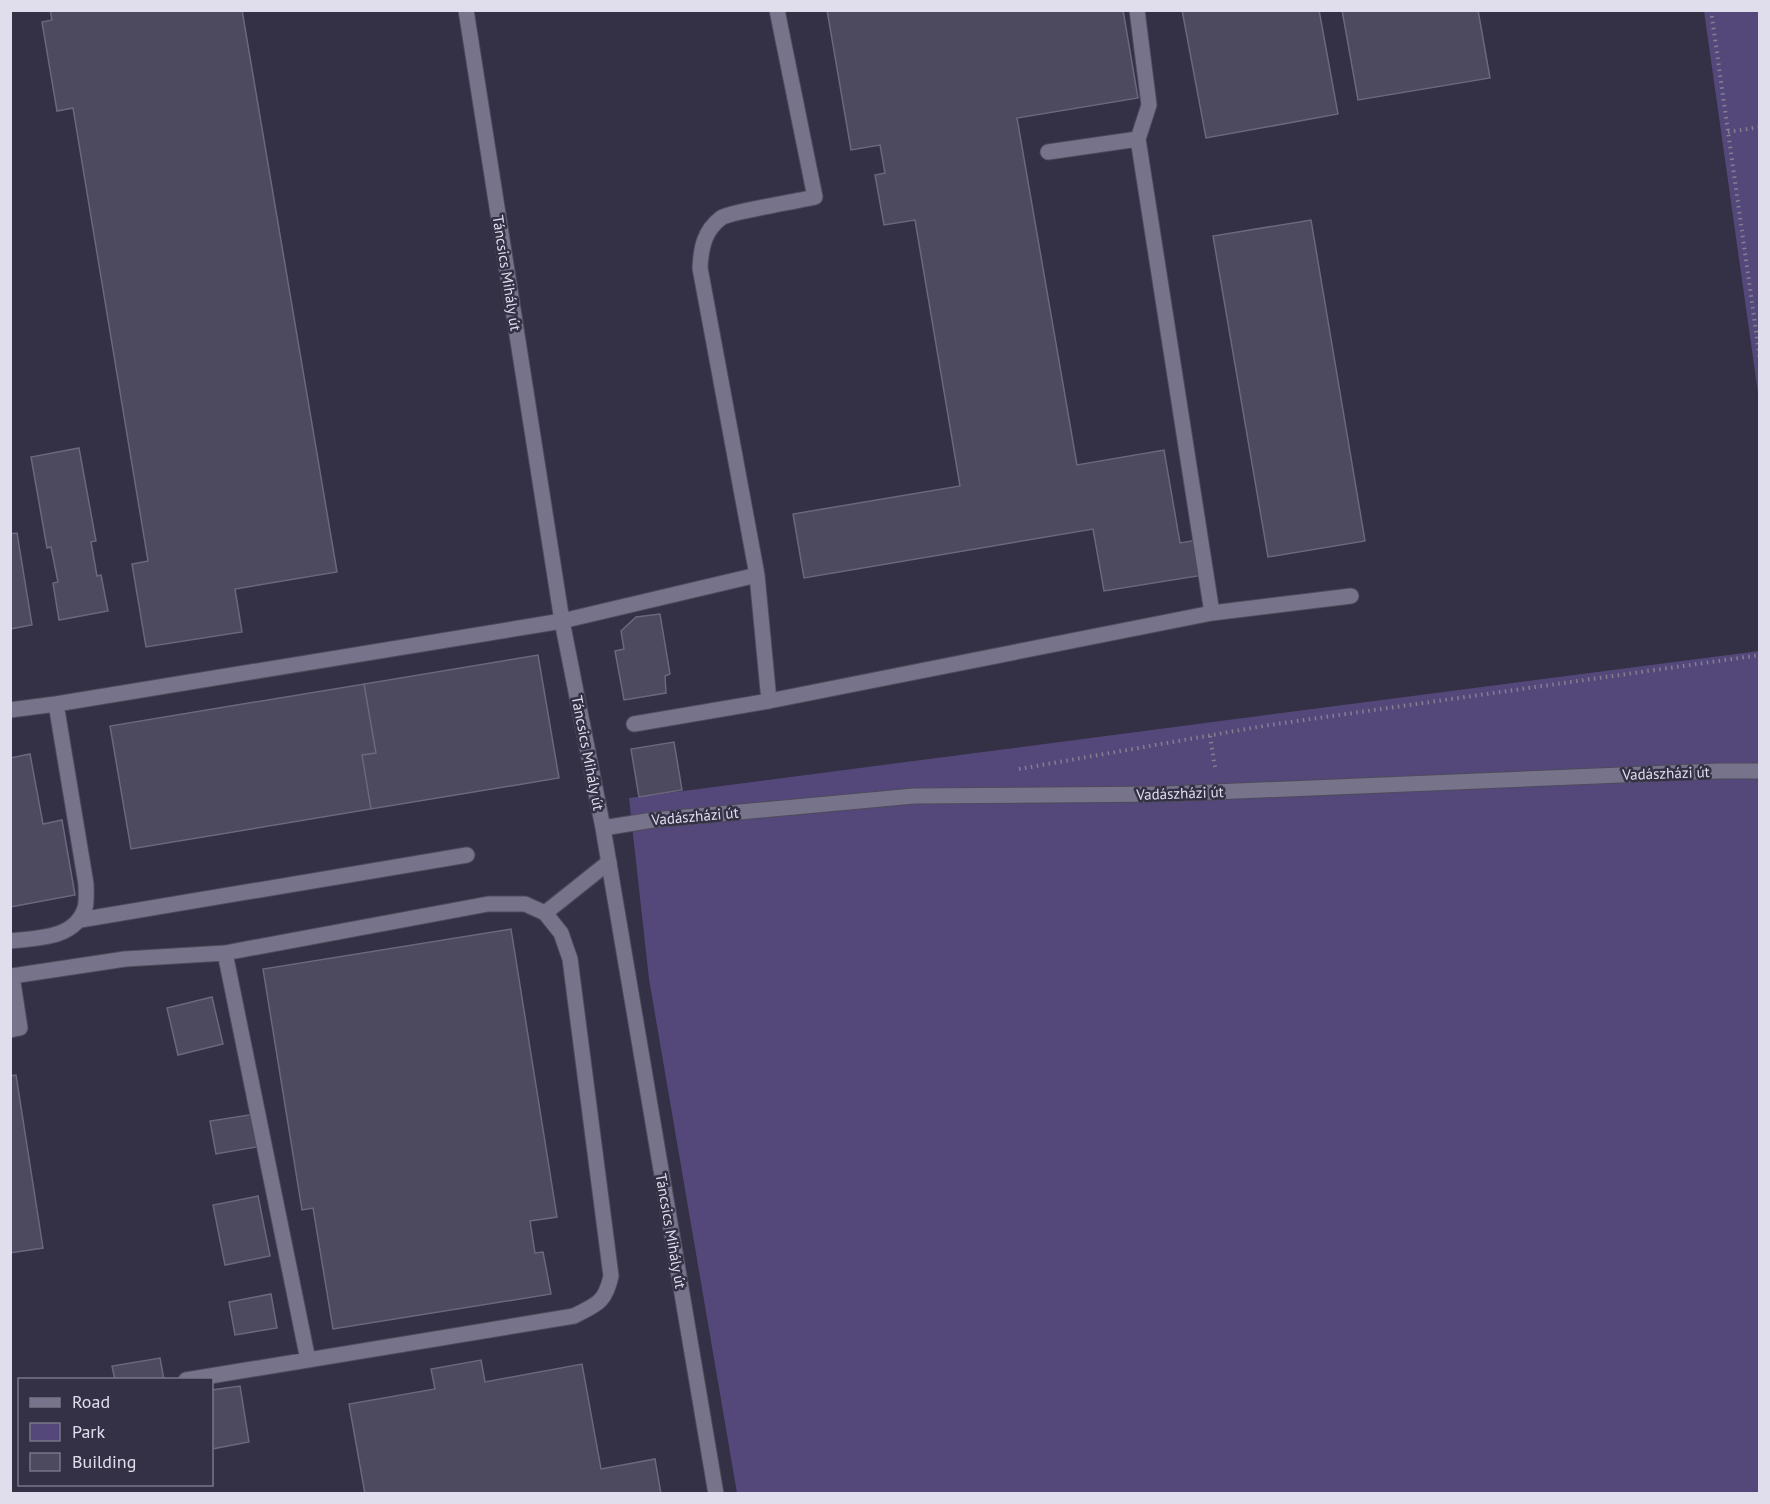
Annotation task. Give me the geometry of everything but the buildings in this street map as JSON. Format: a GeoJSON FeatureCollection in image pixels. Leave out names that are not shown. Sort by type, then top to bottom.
{"type":"FeatureCollection","features":[{"type":"Feature","properties":{"kind":"street","name":"Táncsics Mihály út"},"geometry":{"type":"LineString","coordinates":[[466,10],[562,621],[609,862],[716,1494]]}},
{"type":"Feature","properties":{"kind":"street"},"geometry":{"type":"LineString","coordinates":[[769,701],[757,575],[700,268],[703,241],[710,228],[722,217],[815,197],[777,10]]}},
{"type":"Feature","properties":{"kind":"street"},"geometry":{"type":"LineString","coordinates":[[1137,10],[1149,105],[1138,139],[1212,613]]}},
{"type":"Feature","properties":{"kind":"street"},"geometry":{"type":"LineString","coordinates":[[1048,152],[1138,139]]}},
{"type":"Feature","properties":{"kind":"street"},"geometry":{"type":"LineString","coordinates":[[10,710],[562,621],[757,575]]}},
{"type":"Feature","properties":{"kind":"street"},"geometry":{"type":"LineString","coordinates":[[634,724],[769,701],[1212,613],[1351,596]]}},
{"type":"Feature","properties":{"kind":"street"},"geometry":{"type":"LineString","coordinates":[[56,704],[86,884],[86,905],[80,920]]}},
{"type":"Feature","properties":{"kind":"street","name":"Vadászházi út"},"geometry":{"type":"LineString","coordinates":[[603,828],[653,820],[914,796],[1219,792],[1760,771]]}},
{"type":"Feature","properties":{"kind":"street"},"geometry":{"type":"LineString","coordinates":[[10,941],[60,934],[80,920],[467,855]]}},
{"type":"Feature","properties":{"kind":"street"},"geometry":{"type":"LineString","coordinates":[[545,913],[609,862]]}},
{"type":"Feature","properties":{"kind":"street"},"geometry":{"type":"LineString","coordinates":[[10,1030],[20,1028],[12,976],[125,959],[225,953],[488,904],[525,904],[545,913],[561,933],[570,959],[611,1276],[607,1293],[597,1304],[574,1316],[198,1378]]}},
{"type":"Feature","properties":{"kind":"street"},"geometry":{"type":"LineString","coordinates":[[225,953],[308,1360]]}},
{"type":"Feature","properties":{"kind":"path"},"geometry":{"type":"LineString","coordinates":[[1711,10],[1760,360]]}},
{"type":"Feature","properties":{"kind":"path"},"geometry":{"type":"LineString","coordinates":[[1728,132],[1760,127]]}},
{"type":"Feature","properties":{"kind":"path"},"geometry":{"type":"LineString","coordinates":[[1015,770],[1269,725],[1760,655]]}},
{"type":"Feature","properties":{"kind":"path"},"geometry":{"type":"LineString","coordinates":[[1210,736],[1219,792]]}},
{"type":"Feature","properties":{"kind":"green space"},"geometry":{"type":"Polygon","coordinates":[[[1704,11],[1759,11],[1759,400],[1704,11]]]}},
{"type":"Feature","properties":{"kind":"green space"},"geometry":{"type":"Polygon","coordinates":[[[1759,651],[1758,1494],[737,1493],[649,979],[629,798],[1759,651]]]}}]}
